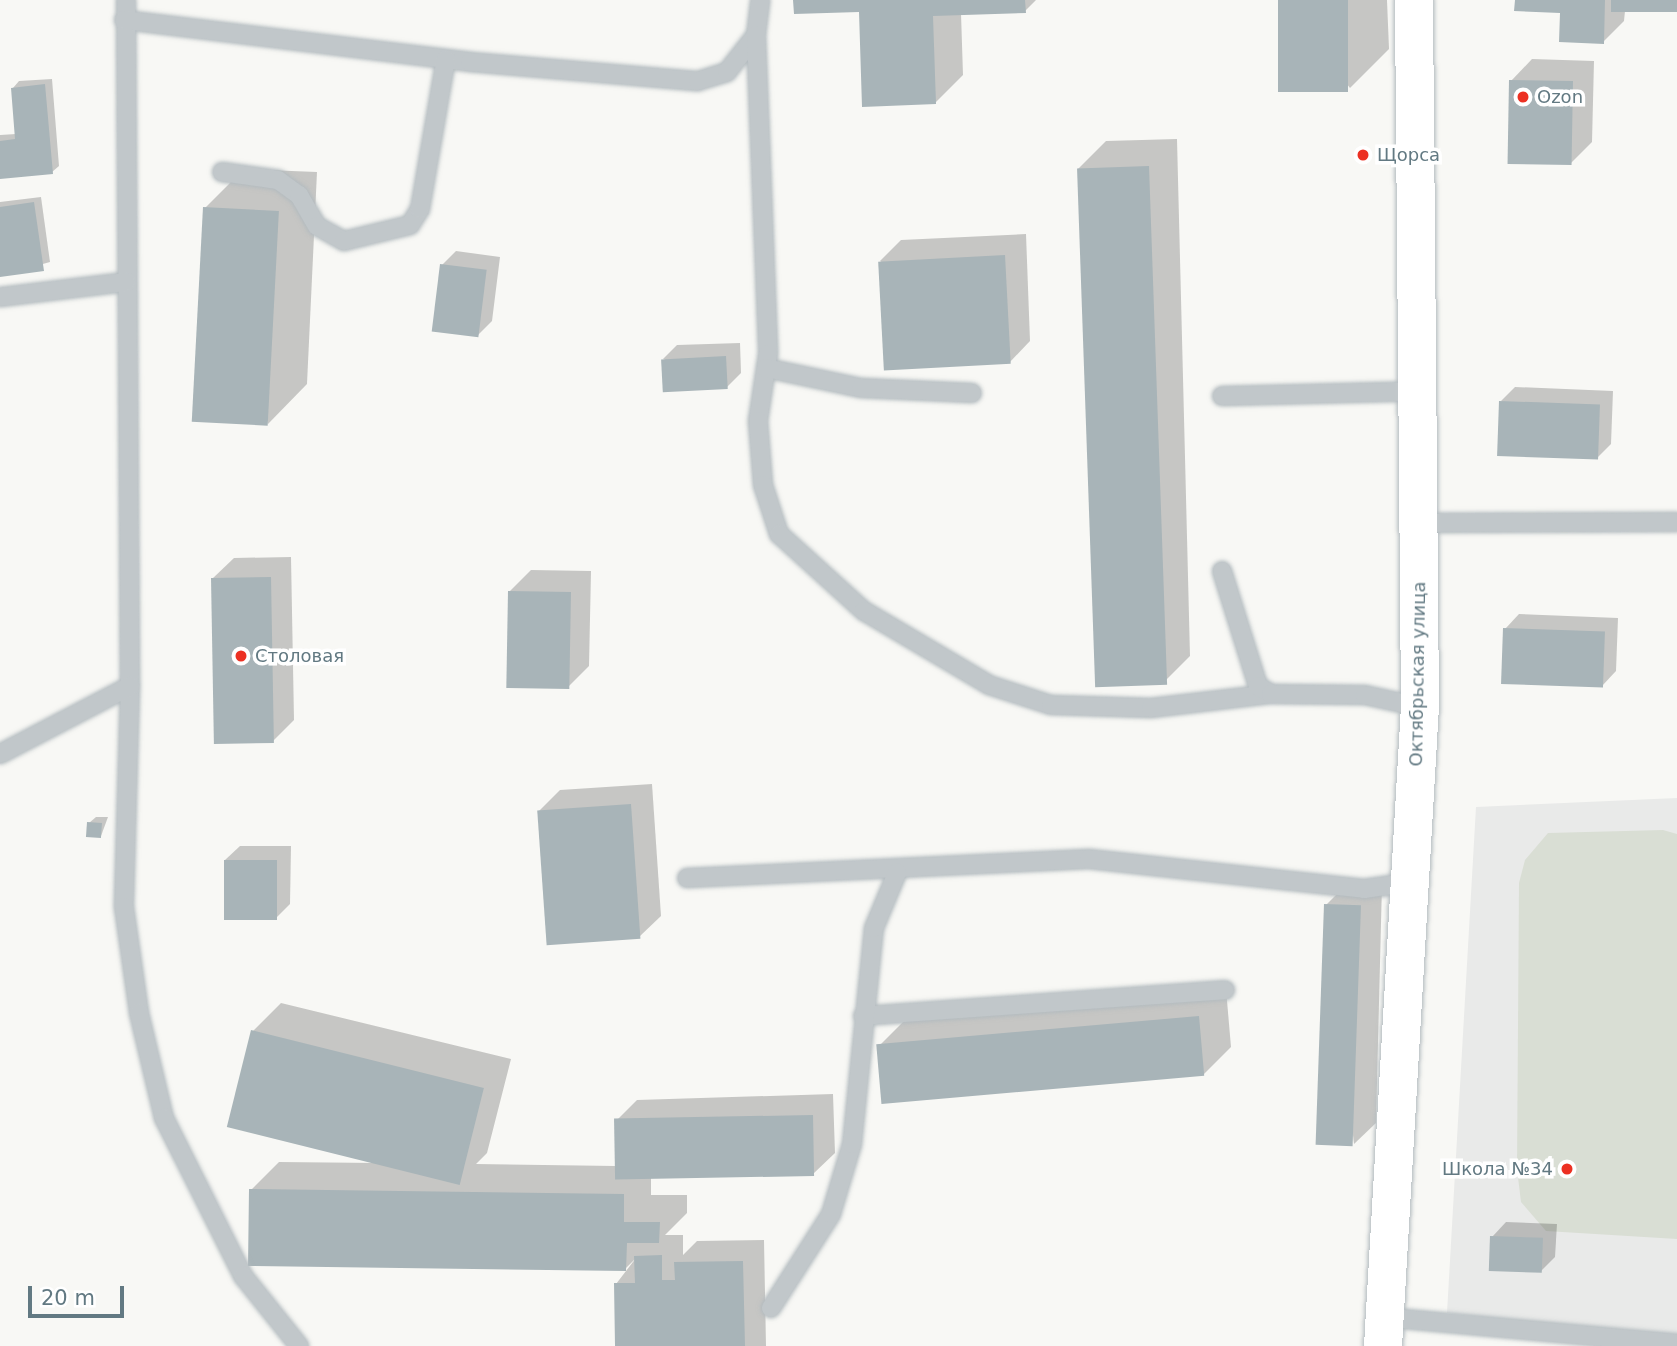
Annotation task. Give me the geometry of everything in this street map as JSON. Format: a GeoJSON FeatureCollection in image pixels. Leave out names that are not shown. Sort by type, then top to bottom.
{"type":"FeatureCollection","features":[{"type":"Feature","properties":{"kind":"main road","name":"Октябрьская улица"},"geometry":{"type":"LineString","coordinates":[[1383,1332],[1412,883],[1420,706],[1420,391],[1414,0]]}},
{"type":"Feature","properties":{"kind":"lane"},"geometry":{"type":"LineString","coordinates":[[126,0],[125,282],[130,686],[124,907],[138,1013],[163,1118],[243,1276],[299,1346]]}},
{"type":"Feature","properties":{"kind":"lane"},"geometry":{"type":"LineString","coordinates":[[760,0],[756,35],[766,368],[758,421],[763,485],[779,534],[864,611],[989,685],[1051,705],[1152,708],[1271,694],[1365,695],[1420,706]]}},
{"type":"Feature","properties":{"kind":"lane"},"geometry":{"type":"LineString","coordinates":[[124,20],[446,59],[698,81],[727,72],[756,35]]}},
{"type":"Feature","properties":{"kind":"lane"},"geometry":{"type":"LineString","coordinates":[[222,173],[278,180],[299,195],[317,226],[344,241],[410,225],[420,209],[446,59]]}},
{"type":"Feature","properties":{"kind":"lane"},"geometry":{"type":"LineString","coordinates":[[0,297],[125,282]]}},
{"type":"Feature","properties":{"kind":"lane"},"geometry":{"type":"LineString","coordinates":[[766,368],[861,388],[972,393]]}},
{"type":"Feature","properties":{"kind":"lane"},"geometry":{"type":"LineString","coordinates":[[1222,396],[1420,391]]}},
{"type":"Feature","properties":{"kind":"lane"},"geometry":{"type":"LineString","coordinates":[[1419,523],[1677,522]]}},
{"type":"Feature","properties":{"kind":"lane"},"geometry":{"type":"LineString","coordinates":[[1222,571],[1251,674],[1271,694]]}},
{"type":"Feature","properties":{"kind":"lane"},"geometry":{"type":"LineString","coordinates":[[0,754],[130,686]]}},
{"type":"Feature","properties":{"kind":"lane"},"geometry":{"type":"LineString","coordinates":[[687,878],[897,873],[1089,859],[1364,889],[1412,883]]}},
{"type":"Feature","properties":{"kind":"lane"},"geometry":{"type":"LineString","coordinates":[[771,1308],[831,1214],[852,1144],[874,928],[897,873]]}},
{"type":"Feature","properties":{"kind":"lane"},"geometry":{"type":"LineString","coordinates":[[863,1016],[1225,990]]}},
{"type":"Feature","properties":{"kind":"lane"},"geometry":{"type":"LineString","coordinates":[[1383,1332],[1677,1344]]}},
{"type":"Feature","properties":{"kind":"shaded area","name":"Школа №34"},"geometry":{"type":"Polygon","coordinates":[[[1677,798],[1677,1339],[1447,1313],[1476,807],[1677,798]]]}},
{"type":"Feature","properties":{"kind":"shaded area"},"geometry":{"type":"Polygon","coordinates":[[[1663,830],[1677,834],[1677,1239],[1546,1231],[1521,1202],[1517,1169],[1519,883],[1525,860],[1548,833],[1663,830]]]}},
{"type":"Feature","properties":{"kind":"building"},"geometry":{"type":"Polygon","coordinates":[[[793,0],[1025,0],[1026,13],[933,16],[936,104],[862,107],[859,12],[794,14],[793,0]]]}},
{"type":"Feature","properties":{"kind":"building"},"geometry":{"type":"Polygon","coordinates":[[[1278,0],[1348,0],[1348,92],[1278,92],[1278,0]]]}},
{"type":"Feature","properties":{"kind":"building"},"geometry":{"type":"Polygon","coordinates":[[[1515,0],[1605,0],[1604,44],[1559,42],[1560,13],[1514,11],[1515,0]]]}},
{"type":"Feature","properties":{"kind":"building"},"geometry":{"type":"Polygon","coordinates":[[[1611,0],[1677,0],[1677,12],[1611,12],[1611,0]]]}},
{"type":"Feature","properties":{"kind":"building"},"geometry":{"type":"Polygon","coordinates":[[[1509,80],[1573,81],[1572,165],[1508,164],[1509,80]]]}},
{"type":"Feature","properties":{"kind":"building"},"geometry":{"type":"Polygon","coordinates":[[[45,84],[53,174],[0,179],[0,141],[15,139],[11,88],[45,84]]]}},
{"type":"Feature","properties":{"kind":"building"},"geometry":{"type":"Polygon","coordinates":[[[1149,166],[1167,685],[1095,687],[1077,169],[1149,166]]]}},
{"type":"Feature","properties":{"kind":"building"},"geometry":{"type":"Polygon","coordinates":[[[34,202],[44,271],[0,277],[0,207],[34,202]]]}},
{"type":"Feature","properties":{"kind":"building"},"geometry":{"type":"Polygon","coordinates":[[[203,207],[279,211],[268,426],[192,422],[203,207]]]}},
{"type":"Feature","properties":{"kind":"building"},"geometry":{"type":"Polygon","coordinates":[[[1005,255],[1011,364],[884,370],[878,262],[1005,255]]]}},
{"type":"Feature","properties":{"kind":"building"},"geometry":{"type":"Polygon","coordinates":[[[440,264],[487,270],[478,337],[432,331],[440,264]]]}},
{"type":"Feature","properties":{"kind":"building"},"geometry":{"type":"Polygon","coordinates":[[[726,356],[728,389],[663,392],[661,359],[726,356]]]}},
{"type":"Feature","properties":{"kind":"building"},"geometry":{"type":"Polygon","coordinates":[[[1499,401],[1600,405],[1598,459],[1497,456],[1499,401]]]}},
{"type":"Feature","properties":{"kind":"building"},"geometry":{"type":"Polygon","coordinates":[[[271,577],[274,743],[214,744],[211,578],[271,577]]]}},
{"type":"Feature","properties":{"kind":"building"},"geometry":{"type":"Polygon","coordinates":[[[508,591],[571,592],[569,689],[506,688],[508,591]]]}},
{"type":"Feature","properties":{"kind":"building"},"geometry":{"type":"Polygon","coordinates":[[[1503,628],[1605,632],[1603,688],[1501,684],[1503,628]]]}},
{"type":"Feature","properties":{"kind":"building"},"geometry":{"type":"Polygon","coordinates":[[[631,804],[640,939],[547,945],[537,811],[631,804]]]}},
{"type":"Feature","properties":{"kind":"building"},"geometry":{"type":"Polygon","coordinates":[[[87,822],[102,823],[101,838],[86,837],[87,822]]]}},
{"type":"Feature","properties":{"kind":"building"},"geometry":{"type":"Polygon","coordinates":[[[224,860],[277,860],[277,920],[224,920],[224,860]]]}},
{"type":"Feature","properties":{"kind":"building"},"geometry":{"type":"Polygon","coordinates":[[[1324,904],[1361,905],[1353,1146],[1316,1145],[1324,904]]]}},
{"type":"Feature","properties":{"kind":"building"},"geometry":{"type":"Polygon","coordinates":[[[1199,1016],[1204,1076],[881,1104],[876,1044],[1199,1016]]]}},
{"type":"Feature","properties":{"kind":"building"},"geometry":{"type":"Polygon","coordinates":[[[251,1030],[484,1088],[460,1185],[227,1127],[251,1030]]]}},
{"type":"Feature","properties":{"kind":"building"},"geometry":{"type":"Polygon","coordinates":[[[813,1115],[814,1176],[615,1179],[614,1118],[813,1115]]]}},
{"type":"Feature","properties":{"kind":"building"},"geometry":{"type":"Polygon","coordinates":[[[249,1189],[624,1194],[624,1222],[660,1222],[659,1243],[627,1243],[626,1271],[248,1266],[249,1189]]]}},
{"type":"Feature","properties":{"kind":"building"},"geometry":{"type":"Polygon","coordinates":[[[1490,1236],[1543,1238],[1542,1273],[1489,1271],[1490,1236]]]}},
{"type":"Feature","properties":{"kind":"building"},"geometry":{"type":"Polygon","coordinates":[[[662,1255],[662,1280],[675,1280],[674,1262],[743,1261],[745,1346],[615,1346],[614,1283],[635,1283],[634,1256],[662,1255]]]}},
{"type":"Feature","properties":{"kind":"place","name":"Ozon"},"geometry":{"type":"Point","coordinates":[1523,97]}},
{"type":"Feature","properties":{"kind":"place","name":"Щорса"},"geometry":{"type":"Point","coordinates":[1363,155]}},
{"type":"Feature","properties":{"kind":"place","name":"Столовая"},"geometry":{"type":"Point","coordinates":[241,656]}},
{"type":"Feature","properties":{"kind":"place","name":"Школа №34"},"geometry":{"type":"Point","coordinates":[1567,1169]}}]}
